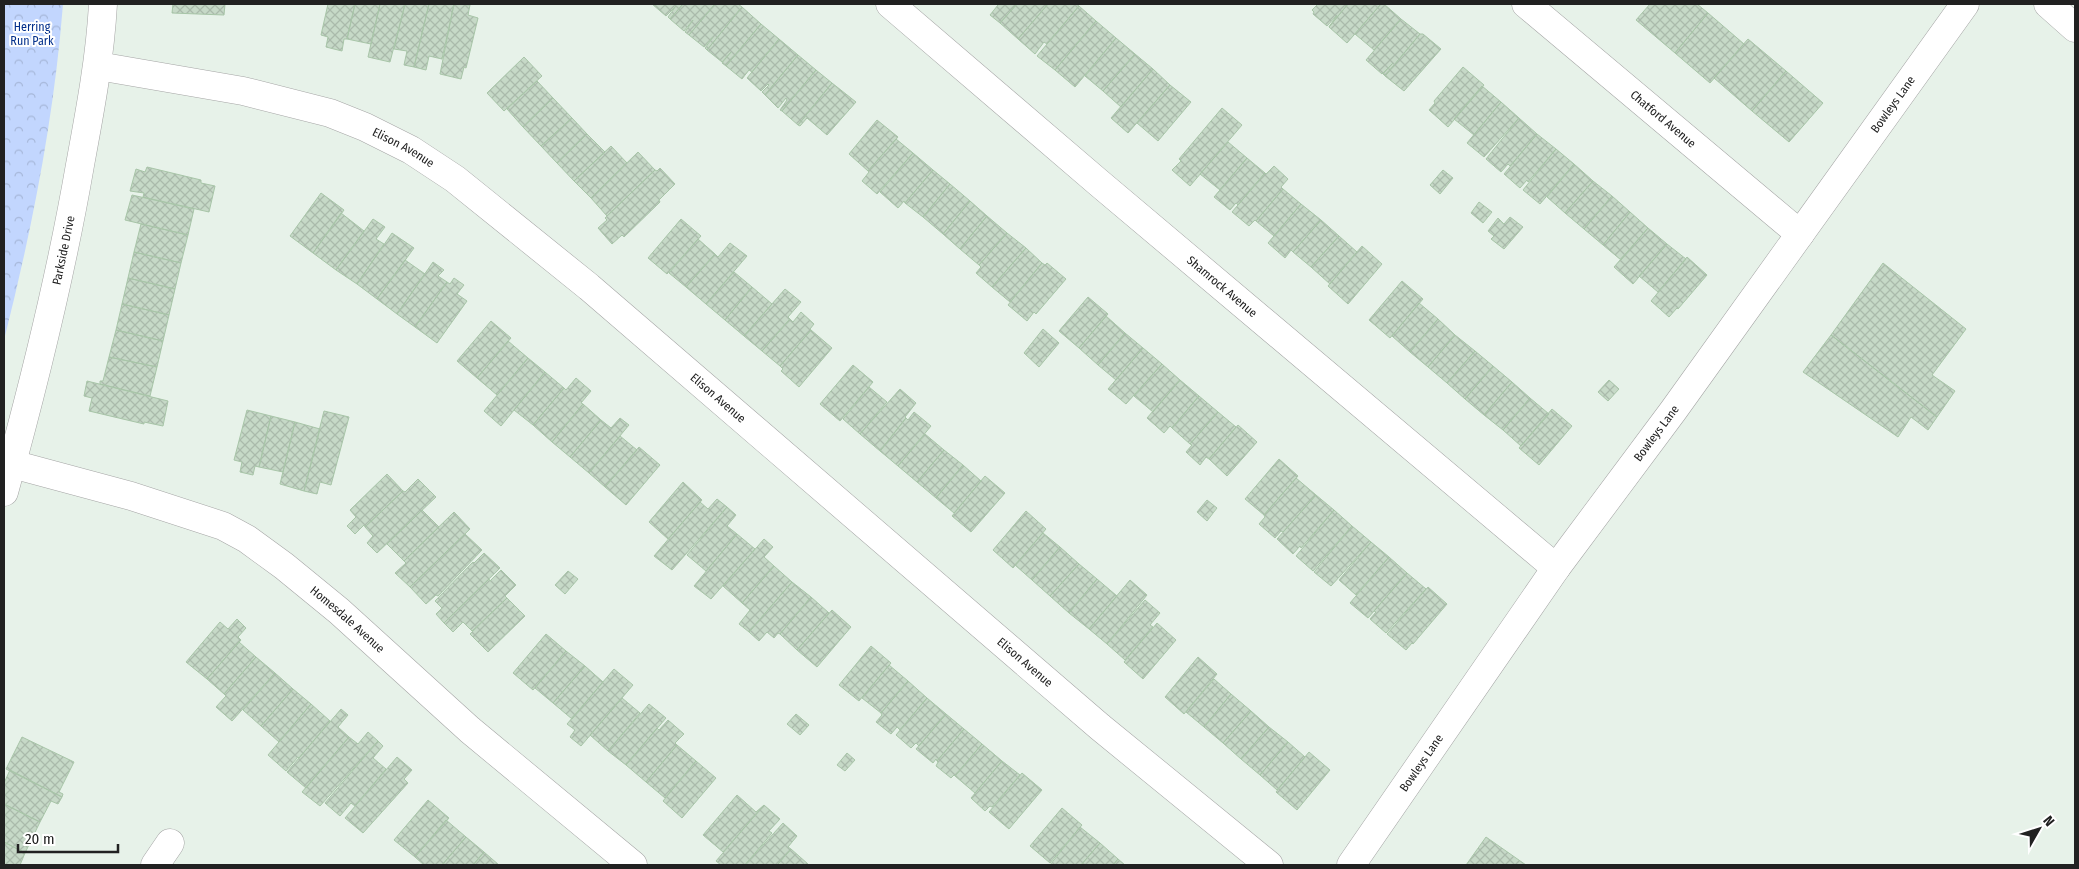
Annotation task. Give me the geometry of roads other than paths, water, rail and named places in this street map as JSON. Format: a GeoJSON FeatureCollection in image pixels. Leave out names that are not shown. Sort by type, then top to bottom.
{"type":"FeatureCollection","features":[{"type":"Feature","properties":{"kind":"street","name":"Parkside Drive"},"geometry":{"type":"LineString","coordinates":[[4,492],[38,365],[72,212],[98,66],[103,4]]}},
{"type":"Feature","properties":{"kind":"street","name":"Shamrock Avenue"},"geometry":{"type":"LineString","coordinates":[[890,4],[1371,414],[1556,568]]}},
{"type":"Feature","properties":{"kind":"street","name":"Chatford Avenue"},"geometry":{"type":"LineString","coordinates":[[1526,4],[1800,234]]}},
{"type":"Feature","properties":{"kind":"street","name":"Bowleys Lane"},"geometry":{"type":"LineString","coordinates":[[1351,865],[1556,568],[1673,411],[1965,4]]}},
{"type":"Feature","properties":{"kind":"street"},"geometry":{"type":"LineString","coordinates":[[2048,4],[2075,28]]}},
{"type":"Feature","properties":{"kind":"street","name":"Elison Avenue"},"geometry":{"type":"LineString","coordinates":[[98,66],[243,91],[330,113],[365,127],[411,150],[455,179],[589,288],[1084,714],[1269,865]]}},
{"type":"Feature","properties":{"kind":"street","name":"Homesdale Avenue"},"geometry":{"type":"LineString","coordinates":[[12,464],[131,496],[223,526],[247,539],[284,566],[339,612],[470,730],[632,865]]}},
{"type":"Feature","properties":{"kind":"street"},"geometry":{"type":"LineString","coordinates":[[155,865],[170,842]]}},
{"type":"Feature","properties":{"kind":"park label","name":"Herring Run Park"},"geometry":{"type":"Point","coordinates":[32,34]}}]}
